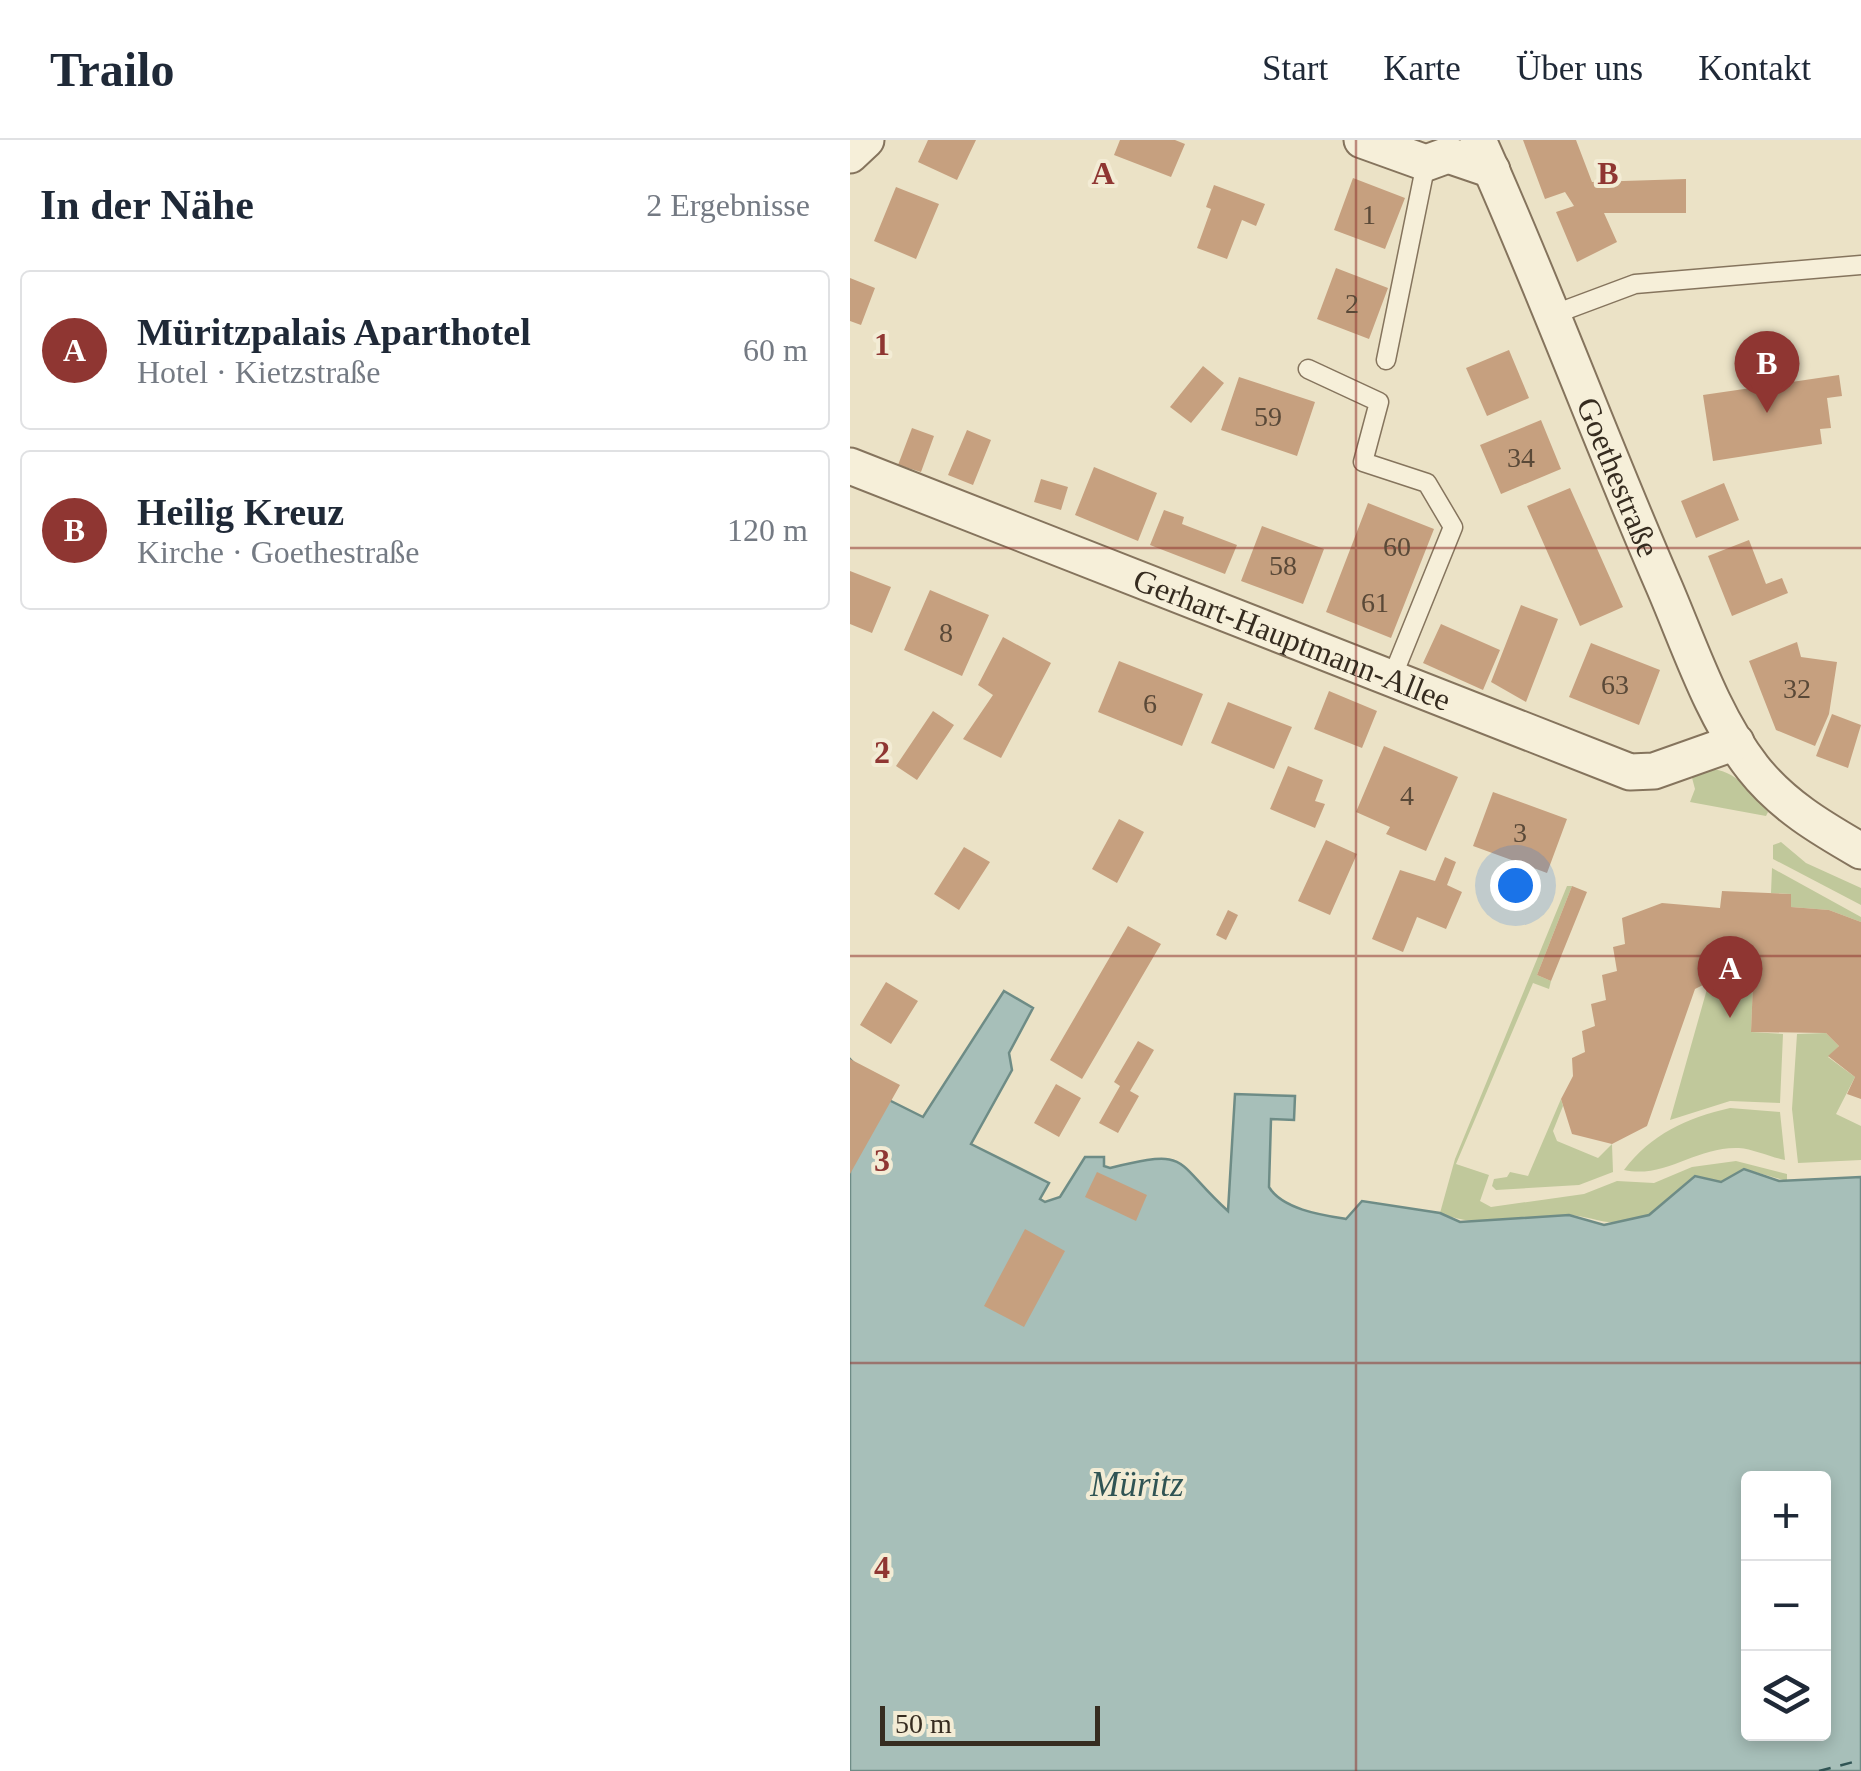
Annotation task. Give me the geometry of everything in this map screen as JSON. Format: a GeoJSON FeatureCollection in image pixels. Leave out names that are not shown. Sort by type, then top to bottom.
{"type":"FeatureCollection","features":[{"type":"Feature","properties":{"kind":"street"},"geometry":{"type":"LineString","coordinates":[[850,155],[866,140]]}},
{"type":"Feature","properties":{"kind":"street"},"geometry":{"type":"LineString","coordinates":[[1362,140],[1426,163],[1448,155],[1485,155]]}},
{"type":"Feature","properties":{"kind":"street","name":"Goethestraße"},"geometry":{"type":"LineString","coordinates":[[1485,155],[1655,567],[1736,742],[1758,774],[1784,800],[1812,823],[1861,851]]}},
{"type":"Feature","properties":{"kind":"street","name":"Gerhart-Hauptmann-Allee"},"geometry":{"type":"LineString","coordinates":[[850,466],[1630,772],[1654,771],[1736,742]]}},
{"type":"Feature","properties":{"kind":"lane"},"geometry":{"type":"LineString","coordinates":[[1386,360],[1426,163]]}},
{"type":"Feature","properties":{"kind":"lane"},"geometry":{"type":"LineString","coordinates":[[1552,315],[1635,284],[1861,266]]}},
{"type":"Feature","properties":{"kind":"lane"},"geometry":{"type":"LineString","coordinates":[[1308,369],[1379,402],[1363,462],[1427,483],[1453,527],[1390,681]]}},
{"type":"Feature","properties":{"kind":"green space"},"geometry":{"type":"Polygon","coordinates":[[[1706,769],[1734,777],[1768,812],[1766,816],[1690,802],[1695,789],[1691,774],[1706,769]]]}},
{"type":"Feature","properties":{"kind":"green space"},"geometry":{"type":"Polygon","coordinates":[[[1781,842],[1806,863],[1861,888],[1861,905],[1773,859],[1773,845],[1781,842]]]}},
{"type":"Feature","properties":{"kind":"green space"},"geometry":{"type":"Polygon","coordinates":[[[1772,868],[1861,917],[1861,922],[1829,910],[1791,907],[1791,894],[1771,893],[1772,868]]]}},
{"type":"Feature","properties":{"kind":"green space"},"geometry":{"type":"Polygon","coordinates":[[[1567,886],[1572,886],[1537,975],[1551,981],[1549,989],[1533,983],[1456,1164],[1489,1175],[1480,1201],[1491,1207],[1584,1194],[1617,1181],[1654,1183],[1692,1167],[1736,1161],[1787,1174],[1787,1181],[1744,1169],[1721,1182],[1695,1176],[1653,1213],[1633,1221],[1563,1215],[1486,1222],[1440,1213],[1455,1159],[1567,886]]]}},
{"type":"Feature","properties":{"kind":"green space"},"geometry":{"type":"Polygon","coordinates":[[[1709,982],[1753,983],[1751,1032],[1783,1034],[1780,1103],[1730,1101],[1670,1120],[1709,982]]]}},
{"type":"Feature","properties":{"kind":"green space"},"geometry":{"type":"Polygon","coordinates":[[[1826,1033],[1839,1046],[1828,1057],[1855,1077],[1836,1114],[1861,1126],[1861,1160],[1798,1163],[1792,1109],[1797,1034],[1826,1033]]]}},
{"type":"Feature","properties":{"kind":"green space"},"geometry":{"type":"Polygon","coordinates":[[[1561,1099],[1563,1106],[1553,1131],[1557,1141],[1598,1158],[1612,1144],[1613,1172],[1579,1185],[1496,1190],[1492,1186],[1494,1179],[1507,1177],[1510,1172],[1528,1176],[1561,1099]]]}},
{"type":"Feature","properties":{"kind":"green space"},"geometry":{"type":"Polygon","coordinates":[[[1730,1108],[1780,1112],[1785,1160],[1744,1149],[1724,1149],[1653,1170],[1624,1170],[1671,1129],[1730,1108]]]}},
{"type":"Feature","properties":{"kind":"water","name":"Müritz"},"geometry":{"type":"Polygon","coordinates":[[[1004,991],[1033,1008],[1009,1053],[1012,1070],[971,1144],[1049,1183],[1040,1199],[1045,1202],[1060,1197],[1085,1157],[1104,1157],[1104,1166],[1110,1168],[1169,1159],[1188,1170],[1228,1211],[1235,1094],[1295,1096],[1294,1120],[1271,1119],[1269,1187],[1292,1206],[1346,1219],[1362,1201],[1440,1213],[1460,1222],[1569,1215],[1604,1225],[1649,1215],[1695,1176],[1721,1182],[1744,1169],[1779,1181],[1861,1177],[1861,1771],[850,1771],[850,1059],[891,1101],[923,1117],[1004,991]]]}},
{"type":"Feature","properties":{"kind":"building"},"geometry":{"type":"Polygon","coordinates":[[[928,140],[976,140],[957,180],[918,162],[928,140]]]}},
{"type":"Feature","properties":{"kind":"building"},"geometry":{"type":"Polygon","coordinates":[[[1120,140],[1175,140],[1185,144],[1171,177],[1114,155],[1120,140]]]}},
{"type":"Feature","properties":{"kind":"building"},"geometry":{"type":"Polygon","coordinates":[[[1523,140],[1576,140],[1592,182],[1686,179],[1686,213],[1604,213],[1617,242],[1577,262],[1556,212],[1574,206],[1565,192],[1545,199],[1523,140]]]}},
{"type":"Feature","properties":{"kind":"building"},"geometry":{"type":"Polygon","coordinates":[[[1353,178],[1405,198],[1385,249],[1334,230],[1353,178]]]}},
{"type":"Feature","properties":{"kind":"building"},"geometry":{"type":"Polygon","coordinates":[[[1214,185],[1265,204],[1256,226],[1242,220],[1227,259],[1197,248],[1211,209],[1206,207],[1214,185]]]}},
{"type":"Feature","properties":{"kind":"building"},"geometry":{"type":"Polygon","coordinates":[[[896,187],[939,204],[916,259],[874,241],[896,187]]]}},
{"type":"Feature","properties":{"kind":"building"},"geometry":{"type":"Polygon","coordinates":[[[1336,268],[1388,288],[1369,339],[1317,319],[1336,268]]]}},
{"type":"Feature","properties":{"kind":"building"},"geometry":{"type":"Polygon","coordinates":[[[850,278],[875,288],[861,325],[850,321],[850,278]]]}},
{"type":"Feature","properties":{"kind":"building"},"geometry":{"type":"Polygon","coordinates":[[[1509,350],[1529,398],[1487,416],[1466,368],[1509,350]]]}},
{"type":"Feature","properties":{"kind":"building"},"geometry":{"type":"Polygon","coordinates":[[[1203,366],[1224,383],[1191,423],[1170,407],[1203,366]]]}},
{"type":"Feature","properties":{"kind":"building"},"geometry":{"type":"Polygon","coordinates":[[[1839,375],[1842,396],[1827,398],[1831,428],[1820,429],[1822,444],[1713,461],[1703,395],[1839,375]]]}},
{"type":"Feature","properties":{"kind":"building"},"geometry":{"type":"Polygon","coordinates":[[[1239,377],[1315,402],[1297,456],[1221,430],[1239,377]]]}},
{"type":"Feature","properties":{"kind":"building"},"geometry":{"type":"Polygon","coordinates":[[[1541,420],[1561,469],[1501,494],[1480,445],[1541,420]]]}},
{"type":"Feature","properties":{"kind":"building"},"geometry":{"type":"Polygon","coordinates":[[[912,428],[934,436],[921,472],[898,465],[912,428]]]}},
{"type":"Feature","properties":{"kind":"building"},"geometry":{"type":"Polygon","coordinates":[[[967,430],[991,440],[973,485],[948,475],[967,430]]]}},
{"type":"Feature","properties":{"kind":"building"},"geometry":{"type":"Polygon","coordinates":[[[1094,467],[1157,493],[1138,541],[1075,515],[1094,467]]]}},
{"type":"Feature","properties":{"kind":"building"},"geometry":{"type":"Polygon","coordinates":[[[1041,479],[1068,487],[1061,510],[1034,502],[1041,479]]]}},
{"type":"Feature","properties":{"kind":"building"},"geometry":{"type":"Polygon","coordinates":[[[1724,483],[1739,520],[1696,538],[1681,501],[1724,483]]]}},
{"type":"Feature","properties":{"kind":"building"},"geometry":{"type":"Polygon","coordinates":[[[1570,488],[1623,607],[1580,626],[1527,506],[1570,488]]]}},
{"type":"Feature","properties":{"kind":"building"},"geometry":{"type":"Polygon","coordinates":[[[1368,503],[1434,529],[1391,638],[1326,612],[1368,503]]]}},
{"type":"Feature","properties":{"kind":"building"},"geometry":{"type":"Polygon","coordinates":[[[1164,510],[1184,517],[1182,524],[1237,545],[1225,574],[1150,545],[1164,510]]]}},
{"type":"Feature","properties":{"kind":"building"},"geometry":{"type":"Polygon","coordinates":[[[1262,526],[1324,549],[1303,604],[1241,581],[1262,526]]]}},
{"type":"Feature","properties":{"kind":"building"},"geometry":{"type":"Polygon","coordinates":[[[1749,540],[1766,584],[1782,578],[1788,593],[1732,616],[1708,556],[1749,540]]]}},
{"type":"Feature","properties":{"kind":"building"},"geometry":{"type":"Polygon","coordinates":[[[850,571],[891,587],[872,633],[850,624],[850,571]]]}},
{"type":"Feature","properties":{"kind":"building"},"geometry":{"type":"Polygon","coordinates":[[[930,590],[989,615],[962,676],[904,650],[930,590]]]}},
{"type":"Feature","properties":{"kind":"building"},"geometry":{"type":"Polygon","coordinates":[[[1521,605],[1558,619],[1526,702],[1491,682],[1521,605]]]}},
{"type":"Feature","properties":{"kind":"building"},"geometry":{"type":"Polygon","coordinates":[[[1441,624],[1500,650],[1483,690],[1423,663],[1441,624]]]}},
{"type":"Feature","properties":{"kind":"building"},"geometry":{"type":"Polygon","coordinates":[[[1003,637],[1051,663],[1001,758],[963,739],[993,695],[978,685],[1003,637]]]}},
{"type":"Feature","properties":{"kind":"building"},"geometry":{"type":"Polygon","coordinates":[[[1797,642],[1801,657],[1837,662],[1829,714],[1815,746],[1776,730],[1749,661],[1797,642]]]}},
{"type":"Feature","properties":{"kind":"building"},"geometry":{"type":"Polygon","coordinates":[[[1591,643],[1660,670],[1639,725],[1569,697],[1591,643]]]}},
{"type":"Feature","properties":{"kind":"building"},"geometry":{"type":"Polygon","coordinates":[[[1119,661],[1203,694],[1182,746],[1098,712],[1119,661]]]}},
{"type":"Feature","properties":{"kind":"building"},"geometry":{"type":"Polygon","coordinates":[[[1329,691],[1377,711],[1362,748],[1314,729],[1329,691]]]}},
{"type":"Feature","properties":{"kind":"building"},"geometry":{"type":"Polygon","coordinates":[[[1228,702],[1292,727],[1274,769],[1211,743],[1228,702]]]}},
{"type":"Feature","properties":{"kind":"building"},"geometry":{"type":"Polygon","coordinates":[[[933,711],[954,725],[917,780],[896,766],[933,711]]]}},
{"type":"Feature","properties":{"kind":"building"},"geometry":{"type":"Polygon","coordinates":[[[1832,714],[1861,725],[1848,768],[1816,756],[1832,714]]]}},
{"type":"Feature","properties":{"kind":"building"},"geometry":{"type":"Polygon","coordinates":[[[1384,746],[1458,777],[1426,851],[1386,834],[1390,827],[1356,812],[1384,746]]]}},
{"type":"Feature","properties":{"kind":"building"},"geometry":{"type":"Polygon","coordinates":[[[1288,766],[1323,780],[1315,801],[1325,804],[1315,828],[1270,809],[1288,766]]]}},
{"type":"Feature","properties":{"kind":"building"},"geometry":{"type":"Polygon","coordinates":[[[1493,792],[1567,819],[1547,873],[1473,846],[1493,792]]]}},
{"type":"Feature","properties":{"kind":"building"},"geometry":{"type":"Polygon","coordinates":[[[1119,819],[1144,832],[1117,883],[1092,869],[1119,819]]]}},
{"type":"Feature","properties":{"kind":"building"},"geometry":{"type":"Polygon","coordinates":[[[1326,840],[1357,854],[1330,915],[1298,901],[1326,840]]]}},
{"type":"Feature","properties":{"kind":"building"},"geometry":{"type":"Polygon","coordinates":[[[964,847],[990,862],[959,910],[934,894],[964,847]]]}},
{"type":"Feature","properties":{"kind":"building"},"geometry":{"type":"Polygon","coordinates":[[[1445,857],[1456,862],[1447,885],[1462,892],[1446,929],[1417,917],[1403,952],[1372,939],[1400,870],[1435,881],[1445,857]]]}},
{"type":"Feature","properties":{"kind":"building"},"geometry":{"type":"Polygon","coordinates":[[[1572,886],[1587,892],[1551,981],[1537,975],[1572,886]]]}},
{"type":"Feature","properties":{"kind":"building"},"geometry":{"type":"Polygon","coordinates":[[[1722,891],[1791,894],[1791,907],[1829,910],[1861,922],[1861,1099],[1847,1094],[1855,1077],[1828,1056],[1839,1046],[1826,1033],[1751,1032],[1753,983],[1709,982],[1695,989],[1647,1126],[1612,1144],[1572,1134],[1561,1099],[1573,1076],[1572,1058],[1585,1052],[1582,1031],[1595,1026],[1591,1004],[1606,1000],[1602,975],[1617,971],[1613,947],[1625,944],[1622,918],[1662,903],[1720,908],[1722,891]]]}},
{"type":"Feature","properties":{"kind":"building"},"geometry":{"type":"Polygon","coordinates":[[[1228,910],[1238,915],[1226,940],[1216,935],[1228,910]]]}},
{"type":"Feature","properties":{"kind":"building"},"geometry":{"type":"Polygon","coordinates":[[[1128,926],[1161,944],[1082,1079],[1050,1060],[1128,926]]]}},
{"type":"Feature","properties":{"kind":"building"},"geometry":{"type":"Polygon","coordinates":[[[886,982],[918,1001],[891,1044],[860,1025],[886,982]]]}},
{"type":"Feature","properties":{"kind":"building"},"geometry":{"type":"Polygon","coordinates":[[[1138,1041],[1154,1050],[1130,1091],[1139,1096],[1118,1133],[1099,1123],[1120,1086],[1114,1082],[1138,1041]]]}},
{"type":"Feature","properties":{"kind":"building"},"geometry":{"type":"Polygon","coordinates":[[[850,1059],[900,1085],[850,1174],[850,1059]]]}},
{"type":"Feature","properties":{"kind":"building"},"geometry":{"type":"Polygon","coordinates":[[[1056,1084],[1081,1098],[1059,1137],[1034,1123],[1056,1084]]]}},
{"type":"Feature","properties":{"kind":"building"},"geometry":{"type":"Polygon","coordinates":[[[1097,1172],[1147,1195],[1136,1221],[1085,1197],[1097,1172]]]}},
{"type":"Feature","properties":{"kind":"building"},"geometry":{"type":"Polygon","coordinates":[[[1025,1229],[1065,1251],[1024,1327],[984,1306],[1025,1229]]]}},
{"type":"Feature","properties":{"kind":"ferry route"},"geometry":{"type":"LineString","coordinates":[[1819,1771],[1861,1760]]}},
{"type":"Feature","properties":{"kind":"place","name":"Heilig Kreuz"},"geometry":{"type":"Point","coordinates":[1767,413]}},
{"type":"Feature","properties":{"kind":"place","name":"Müritzpalais Aparthotel"},"geometry":{"type":"Point","coordinates":[1730,1018]}}]}
